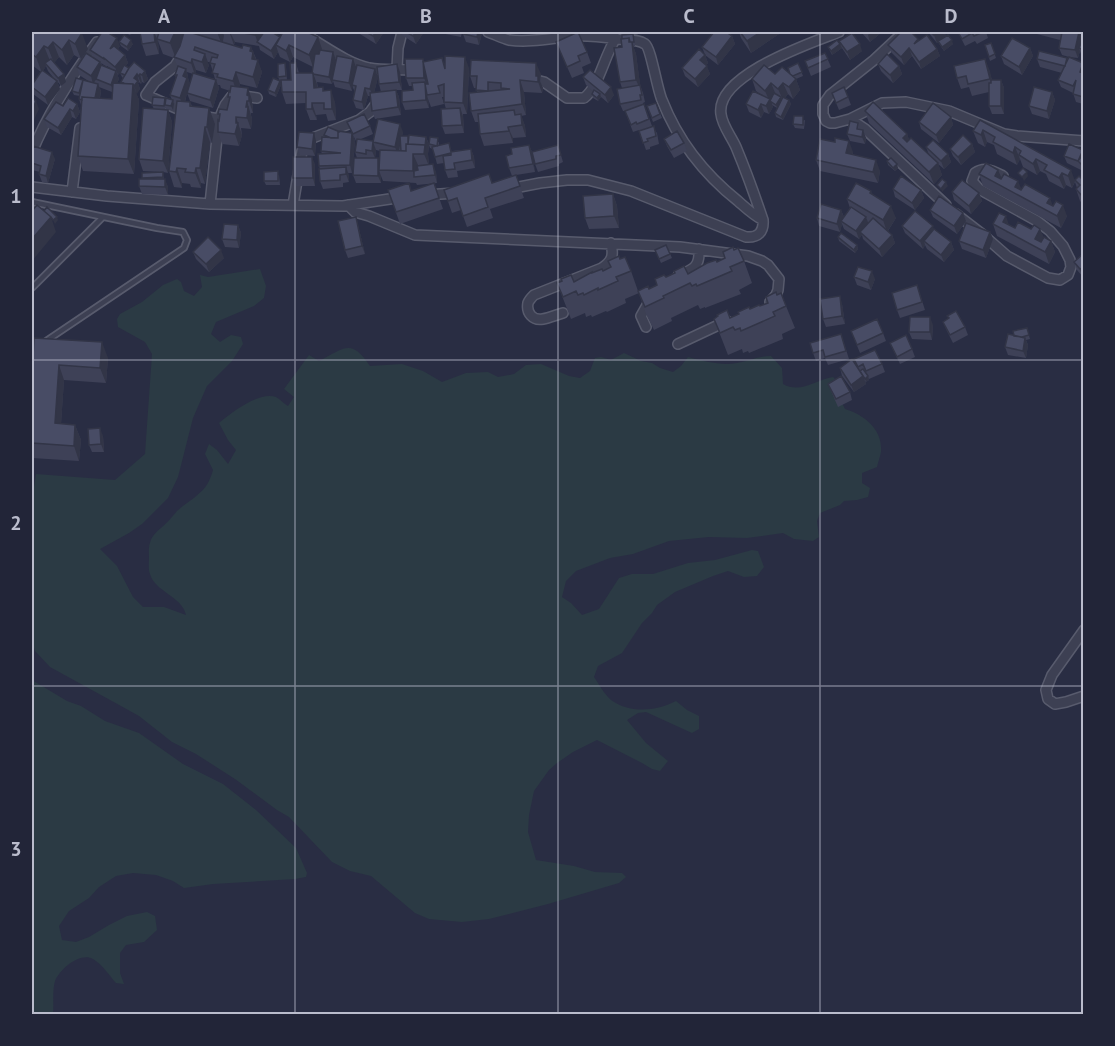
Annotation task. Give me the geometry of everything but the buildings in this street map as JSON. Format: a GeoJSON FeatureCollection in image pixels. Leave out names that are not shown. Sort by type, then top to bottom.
{"type":"FeatureCollection","features":[{"type":"Feature","properties":{"kind":"street"},"geometry":{"type":"LineString","coordinates":[[298,32],[347,60],[385,74],[397,69],[430,71]]}},
{"type":"Feature","properties":{"kind":"street"},"geometry":{"type":"LineString","coordinates":[[397,69],[398,48],[402,32]]}},
{"type":"Feature","properties":{"kind":"street"},"geometry":{"type":"LineString","coordinates":[[488,32],[507,40],[531,41],[591,36],[643,42],[648,47],[659,94],[681,141],[700,165],[725,190],[749,212],[763,220]]}},
{"type":"Feature","properties":{"kind":"street"},"geometry":{"type":"LineString","coordinates":[[497,191],[540,183],[588,180],[631,190],[752,238],[762,231],[763,220],[736,148],[722,118],[720,106],[722,101],[738,82],[777,57],[839,32]]}},
{"type":"Feature","properties":{"kind":"street"},"geometry":{"type":"LineString","coordinates":[[904,32],[825,101],[823,114],[826,121],[835,123],[850,119],[882,103],[906,102],[949,111],[1004,134],[1083,141]]}},
{"type":"Feature","properties":{"kind":"street"},"geometry":{"type":"LineString","coordinates":[[32,152],[53,108],[104,33]]}},
{"type":"Feature","properties":{"kind":"street"},"geometry":{"type":"LineString","coordinates":[[514,77],[544,82],[567,98],[584,98],[593,88],[616,38]]}},
{"type":"Feature","properties":{"kind":"street"},"geometry":{"type":"LineString","coordinates":[[183,50],[175,66],[143,95],[184,113],[219,119]]}},
{"type":"Feature","properties":{"kind":"street"},"geometry":{"type":"LineString","coordinates":[[293,204],[305,144],[310,139],[359,120],[370,112],[378,101],[381,90]]}},
{"type":"Feature","properties":{"kind":"street"},"geometry":{"type":"LineString","coordinates":[[210,204],[219,119],[225,105],[231,97],[237,95],[257,98]]}},
{"type":"Feature","properties":{"kind":"street"},"geometry":{"type":"LineString","coordinates":[[850,119],[870,133],[948,207],[1003,254],[1048,278],[1057,280],[1066,277],[1070,271],[1070,260],[1056,237],[1037,221],[979,189],[972,181],[975,173],[983,169],[1003,176]]}},
{"type":"Feature","properties":{"kind":"street"},"geometry":{"type":"LineString","coordinates":[[72,192],[81,120]]}},
{"type":"Feature","properties":{"kind":"street"},"geometry":{"type":"LineString","coordinates":[[32,187],[210,204],[348,205],[415,196],[469,193]]}},
{"type":"Feature","properties":{"kind":"street"},"geometry":{"type":"LineString","coordinates":[[348,205],[355,212],[415,235],[680,247],[748,256],[768,265],[778,279],[778,290],[773,299],[759,307]]}},
{"type":"Feature","properties":{"kind":"street"},"geometry":{"type":"LineString","coordinates":[[562,313],[541,320],[536,319],[528,310],[529,301],[534,295],[602,268],[613,257],[611,243]]}},
{"type":"Feature","properties":{"kind":"street"},"geometry":{"type":"LineString","coordinates":[[672,279],[696,267],[699,249]]}},
{"type":"Feature","properties":{"kind":"street"},"geometry":{"type":"LineString","coordinates":[[646,327],[641,316],[657,289]]}},
{"type":"Feature","properties":{"kind":"street"},"geometry":{"type":"LineString","coordinates":[[678,344],[739,316]]}},
{"type":"Feature","properties":{"kind":"street"},"geometry":{"type":"LineString","coordinates":[[1083,630],[1055,669],[1046,690],[1048,699],[1055,704],[1083,696]]}},
{"type":"Feature","properties":{"kind":"lane"},"geometry":{"type":"LineString","coordinates":[[32,202],[183,232],[187,240],[184,248],[41,345]]}},
{"type":"Feature","properties":{"kind":"lane"},"geometry":{"type":"LineString","coordinates":[[32,288],[103,217]]}},
{"type":"Feature","properties":{"kind":"shaded area"},"geometry":{"type":"Polygon","coordinates":[[[260,269],[266,286],[264,298],[254,306],[216,322],[211,334],[220,342],[231,335],[241,337],[243,344],[232,361],[207,386],[193,418],[178,477],[168,498],[142,524],[100,549],[117,566],[133,597],[143,607],[164,607],[186,615],[179,603],[157,585],[150,574],[151,540],[177,511],[198,495],[208,483],[213,470],[205,454],[209,444],[228,464],[236,450],[219,423],[246,404],[262,397],[276,397],[288,406],[294,397],[284,389],[309,355],[319,361],[342,349],[352,349],[358,352],[370,366],[402,364],[423,371],[442,382],[466,373],[488,372],[498,377],[514,374],[526,365],[541,364],[569,376],[580,378],[590,371],[595,358],[611,360],[624,353],[673,372],[688,357],[725,364],[771,356],[782,368],[783,384],[789,387],[802,387],[833,377],[838,382],[838,395],[845,409],[866,419],[876,430],[881,444],[877,467],[862,473],[862,483],[870,488],[868,497],[844,501],[820,513],[817,521],[819,537],[813,541],[794,539],[783,533],[747,538],[709,537],[669,541],[633,554],[610,558],[576,571],[566,581],[562,597],[582,615],[599,609],[619,578],[632,574],[653,574],[688,563],[715,560],[752,550],[758,551],[764,567],[757,576],[744,577],[728,571],[675,592],[657,605],[622,653],[598,666],[594,677],[608,698],[618,704],[643,710],[676,701],[699,716],[699,729],[692,733],[646,712],[638,713],[627,720],[646,743],[668,761],[660,771],[597,740],[557,763],[534,791],[528,832],[536,860],[595,872],[622,873],[626,877],[619,883],[489,919],[462,922],[429,919],[415,913],[371,876],[350,871],[332,862],[289,817],[196,754],[172,742],[139,716],[50,667],[35,651],[32,642],[32,499],[36,474],[115,480],[145,454],[152,354],[145,342],[118,327],[117,319],[120,314],[142,302],[163,285],[177,279],[181,282],[184,291],[194,296],[202,287],[200,275],[208,277],[260,269]]]}},
{"type":"Feature","properties":{"kind":"shaded area"},"geometry":{"type":"Polygon","coordinates":[[[32,680],[105,721],[139,733],[183,764],[223,784],[256,810],[296,848],[307,873],[306,877],[184,888],[156,875],[133,873],[116,876],[69,911],[59,926],[62,940],[76,942],[127,916],[147,912],[155,916],[157,930],[144,942],[126,945],[120,953],[120,973],[124,984],[116,983],[93,959],[82,958],[66,967],[55,981],[53,1014],[32,1014],[32,680]]]}}]}
